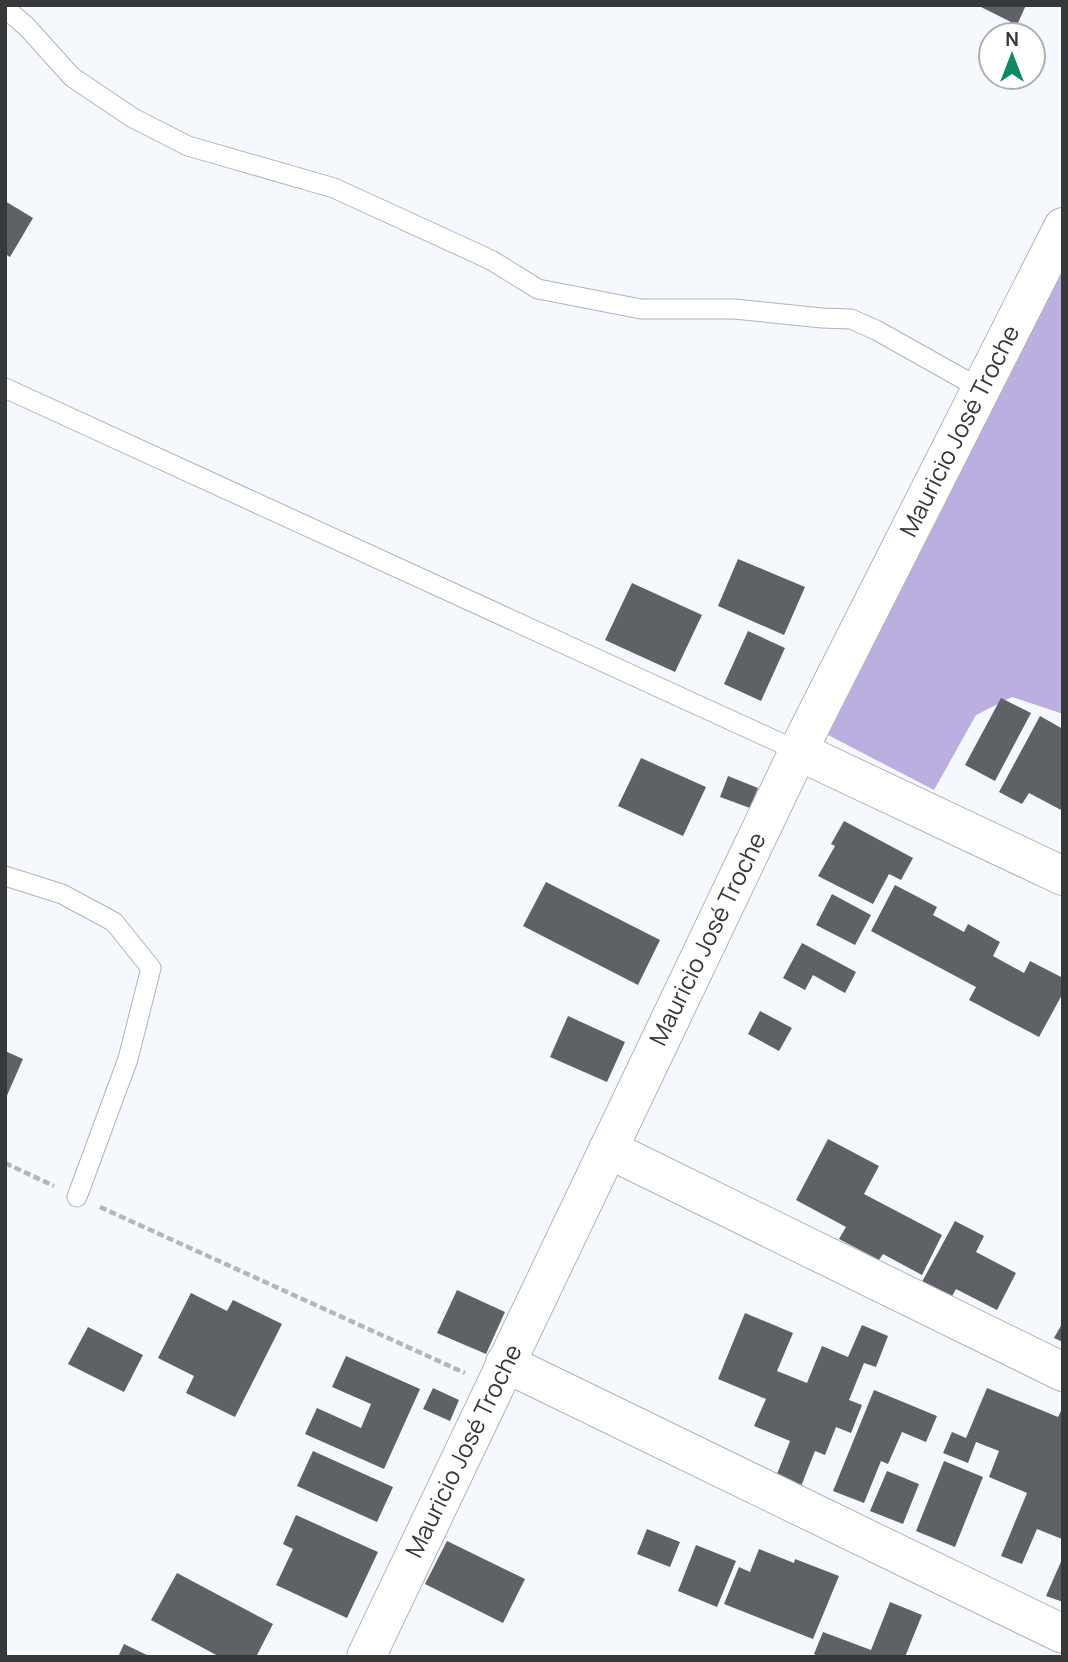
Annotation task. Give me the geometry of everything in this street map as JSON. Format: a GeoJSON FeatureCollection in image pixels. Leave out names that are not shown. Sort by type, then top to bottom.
{"type":"FeatureCollection","features":[{"type":"Feature","properties":{"kind":"street","name":"Mauricio José Troche"},"geometry":{"type":"LineString","coordinates":[[366,1657],[798,751],[1063,228]]}},
{"type":"Feature","properties":{"kind":"street"},"geometry":{"type":"LineString","coordinates":[[798,751],[1063,876]]}},
{"type":"Feature","properties":{"kind":"street"},"geometry":{"type":"LineString","coordinates":[[608,1149],[1063,1372]]}},
{"type":"Feature","properties":{"kind":"street"},"geometry":{"type":"LineString","coordinates":[[500,1375],[1063,1634]]}},
{"type":"Feature","properties":{"kind":"lane"},"geometry":{"type":"LineString","coordinates":[[5,8],[27,27],[72,77],[133,118],[188,146],[334,188],[491,260],[538,289],[641,309],[734,309],[851,319],[876,330],[981,389]]}},
{"type":"Feature","properties":{"kind":"lane"},"geometry":{"type":"LineString","coordinates":[[5,388],[798,751]]}},
{"type":"Feature","properties":{"kind":"lane"},"geometry":{"type":"LineString","coordinates":[[5,876],[62,894],[114,922],[151,968],[128,1059],[77,1197]]}},
{"type":"Feature","properties":{"kind":"path"},"geometry":{"type":"LineString","coordinates":[[5,1163],[77,1197],[500,1375]]}},
{"type":"Feature","properties":{"kind":"shaded area"},"geometry":{"type":"Polygon","coordinates":[[[1063,269],[1063,714],[1012,697],[976,715],[934,790],[828,735],[1063,269]]]}},
{"type":"Feature","properties":{"kind":"building"},"geometry":{"type":"Polygon","coordinates":[[[977,5],[1026,5],[1019,21],[1009,21],[977,5]]]}},
{"type":"Feature","properties":{"kind":"building"},"geometry":{"type":"Polygon","coordinates":[[[5,201],[33,218],[10,257],[5,254],[5,201]]]}},
{"type":"Feature","properties":{"kind":"building"},"geometry":{"type":"Polygon","coordinates":[[[738,559],[805,587],[784,635],[718,606],[738,559]]]}},
{"type":"Feature","properties":{"kind":"building"},"geometry":{"type":"Polygon","coordinates":[[[632,583],[702,615],[675,672],[605,640],[632,583]]]}},
{"type":"Feature","properties":{"kind":"building"},"geometry":{"type":"Polygon","coordinates":[[[748,631],[785,648],[761,701],[724,684],[748,631]]]}},
{"type":"Feature","properties":{"kind":"building"},"geometry":{"type":"Polygon","coordinates":[[[1001,698],[1031,713],[995,781],[965,765],[1001,698]]]}},
{"type":"Feature","properties":{"kind":"building"},"geometry":{"type":"Polygon","coordinates":[[[1040,716],[1063,729],[1063,811],[1029,793],[1022,804],[999,792],[1040,716]]]}},
{"type":"Feature","properties":{"kind":"building"},"geometry":{"type":"Polygon","coordinates":[[[641,758],[706,787],[683,836],[618,806],[641,758]]]}},
{"type":"Feature","properties":{"kind":"building"},"geometry":{"type":"Polygon","coordinates":[[[728,776],[758,788],[750,808],[720,797],[728,776]]]}},
{"type":"Feature","properties":{"kind":"building"},"geometry":{"type":"Polygon","coordinates":[[[844,821],[913,858],[901,880],[889,874],[873,904],[818,876],[835,846],[831,844],[844,821]]]}},
{"type":"Feature","properties":{"kind":"building"},"geometry":{"type":"Polygon","coordinates":[[[546,882],[660,940],[638,985],[523,926],[546,882]]]}},
{"type":"Feature","properties":{"kind":"building"},"geometry":{"type":"Polygon","coordinates":[[[895,885],[937,907],[933,915],[964,932],[968,924],[1000,942],[993,956],[1024,973],[1030,961],[1063,978],[1063,993],[1039,1037],[969,1000],[976,987],[871,931],[895,885]]]}},
{"type":"Feature","properties":{"kind":"building"},"geometry":{"type":"Polygon","coordinates":[[[832,894],[871,915],[855,945],[816,925],[832,894]]]}},
{"type":"Feature","properties":{"kind":"building"},"geometry":{"type":"Polygon","coordinates":[[[802,943],[856,972],[845,993],[813,975],[805,990],[783,978],[802,943]]]}},
{"type":"Feature","properties":{"kind":"building"},"geometry":{"type":"Polygon","coordinates":[[[760,1011],[792,1028],[779,1051],[748,1034],[760,1011]]]}},
{"type":"Feature","properties":{"kind":"building"},"geometry":{"type":"Polygon","coordinates":[[[568,1016],[625,1042],[607,1082],[550,1057],[568,1016]]]}},
{"type":"Feature","properties":{"kind":"building"},"geometry":{"type":"Polygon","coordinates":[[[5,1051],[23,1059],[5,1100],[5,1051]]]}},
{"type":"Feature","properties":{"kind":"building"},"geometry":{"type":"Polygon","coordinates":[[[828,1139],[879,1166],[864,1194],[942,1235],[922,1275],[883,1254],[879,1260],[839,1239],[846,1227],[796,1200],[828,1139]]]}},
{"type":"Feature","properties":{"kind":"building"},"geometry":{"type":"Polygon","coordinates":[[[955,1221],[984,1236],[976,1252],[1016,1273],[997,1310],[956,1289],[946,1307],[917,1291],[955,1221]]]}},
{"type":"Feature","properties":{"kind":"building"},"geometry":{"type":"Polygon","coordinates":[[[457,1290],[505,1312],[486,1354],[437,1333],[457,1290]]]}},
{"type":"Feature","properties":{"kind":"building"},"geometry":{"type":"Polygon","coordinates":[[[191,1293],[227,1311],[233,1300],[282,1324],[235,1417],[186,1393],[194,1376],[158,1358],[191,1293]]]}},
{"type":"Feature","properties":{"kind":"building"},"geometry":{"type":"Polygon","coordinates":[[[745,1313],[793,1333],[777,1371],[807,1383],[822,1346],[848,1357],[862,1325],[888,1336],[876,1367],[864,1363],[849,1400],[862,1405],[851,1433],[836,1427],[825,1455],[815,1451],[798,1494],[773,1484],[790,1441],[754,1426],[766,1399],[718,1379],[745,1313]]]}},
{"type":"Feature","properties":{"kind":"building"},"geometry":{"type":"Polygon","coordinates":[[[1063,1322],[1063,1342],[1054,1338],[1063,1322]]]}},
{"type":"Feature","properties":{"kind":"building"},"geometry":{"type":"Polygon","coordinates":[[[88,1327],[143,1355],[124,1392],[68,1364],[88,1327]]]}},
{"type":"Feature","properties":{"kind":"building"},"geometry":{"type":"Polygon","coordinates":[[[346,1356],[420,1389],[384,1469],[305,1434],[317,1408],[361,1428],[371,1404],[332,1387],[346,1356]]]}},
{"type":"Feature","properties":{"kind":"building"},"geometry":{"type":"Polygon","coordinates":[[[433,1388],[459,1400],[450,1421],[423,1409],[433,1388]]]}},
{"type":"Feature","properties":{"kind":"building"},"geometry":{"type":"Polygon","coordinates":[[[987,1388],[1058,1417],[1061,1411],[1063,1412],[1063,1537],[1062,1539],[1037,1529],[1022,1564],[1001,1556],[1027,1493],[989,1477],[999,1451],[976,1442],[968,1463],[943,1453],[952,1432],[966,1438],[987,1388]]]}},
{"type":"Feature","properties":{"kind":"building"},"geometry":{"type":"Polygon","coordinates":[[[874,1390],[937,1416],[926,1442],[902,1432],[888,1464],[881,1461],[864,1503],[833,1491],[874,1390]]]}},
{"type":"Feature","properties":{"kind":"building"},"geometry":{"type":"Polygon","coordinates":[[[313,1451],[393,1487],[377,1522],[297,1486],[313,1451]]]}},
{"type":"Feature","properties":{"kind":"building"},"geometry":{"type":"Polygon","coordinates":[[[944,1461],[983,1477],[955,1547],[916,1531],[944,1461]]]}},
{"type":"Feature","properties":{"kind":"building"},"geometry":{"type":"Polygon","coordinates":[[[887,1471],[919,1484],[903,1524],[870,1511],[887,1471]]]}},
{"type":"Feature","properties":{"kind":"building"},"geometry":{"type":"Polygon","coordinates":[[[296,1515],[378,1552],[347,1618],[276,1585],[293,1549],[283,1544],[296,1515]]]}},
{"type":"Feature","properties":{"kind":"building"},"geometry":{"type":"Polygon","coordinates":[[[647,1529],[680,1542],[670,1567],[637,1554],[647,1529]]]}},
{"type":"Feature","properties":{"kind":"building"},"geometry":{"type":"Polygon","coordinates":[[[447,1541],[525,1579],[503,1623],[425,1584],[447,1541]]]}},
{"type":"Feature","properties":{"kind":"building"},"geometry":{"type":"Polygon","coordinates":[[[696,1545],[736,1561],[717,1607],[678,1591],[696,1545]]]}},
{"type":"Feature","properties":{"kind":"building"},"geometry":{"type":"Polygon","coordinates":[[[759,1549],[839,1576],[813,1639],[724,1604],[739,1567],[750,1572],[759,1549]]]}},
{"type":"Feature","properties":{"kind":"building"},"geometry":{"type":"Polygon","coordinates":[[[1063,1557],[1063,1602],[1046,1596],[1063,1557]]]}},
{"type":"Feature","properties":{"kind":"building"},"geometry":{"type":"Polygon","coordinates":[[[177,1573],[273,1624],[256,1657],[220,1657],[151,1620],[177,1573]]]}},
{"type":"Feature","properties":{"kind":"building"},"geometry":{"type":"Polygon","coordinates":[[[890,1602],[922,1615],[905,1657],[819,1657],[814,1654],[823,1632],[871,1650],[890,1602]]]}},
{"type":"Feature","properties":{"kind":"building"},"geometry":{"type":"Polygon","coordinates":[[[124,1644],[151,1657],[118,1657],[124,1644]]]}}]}
